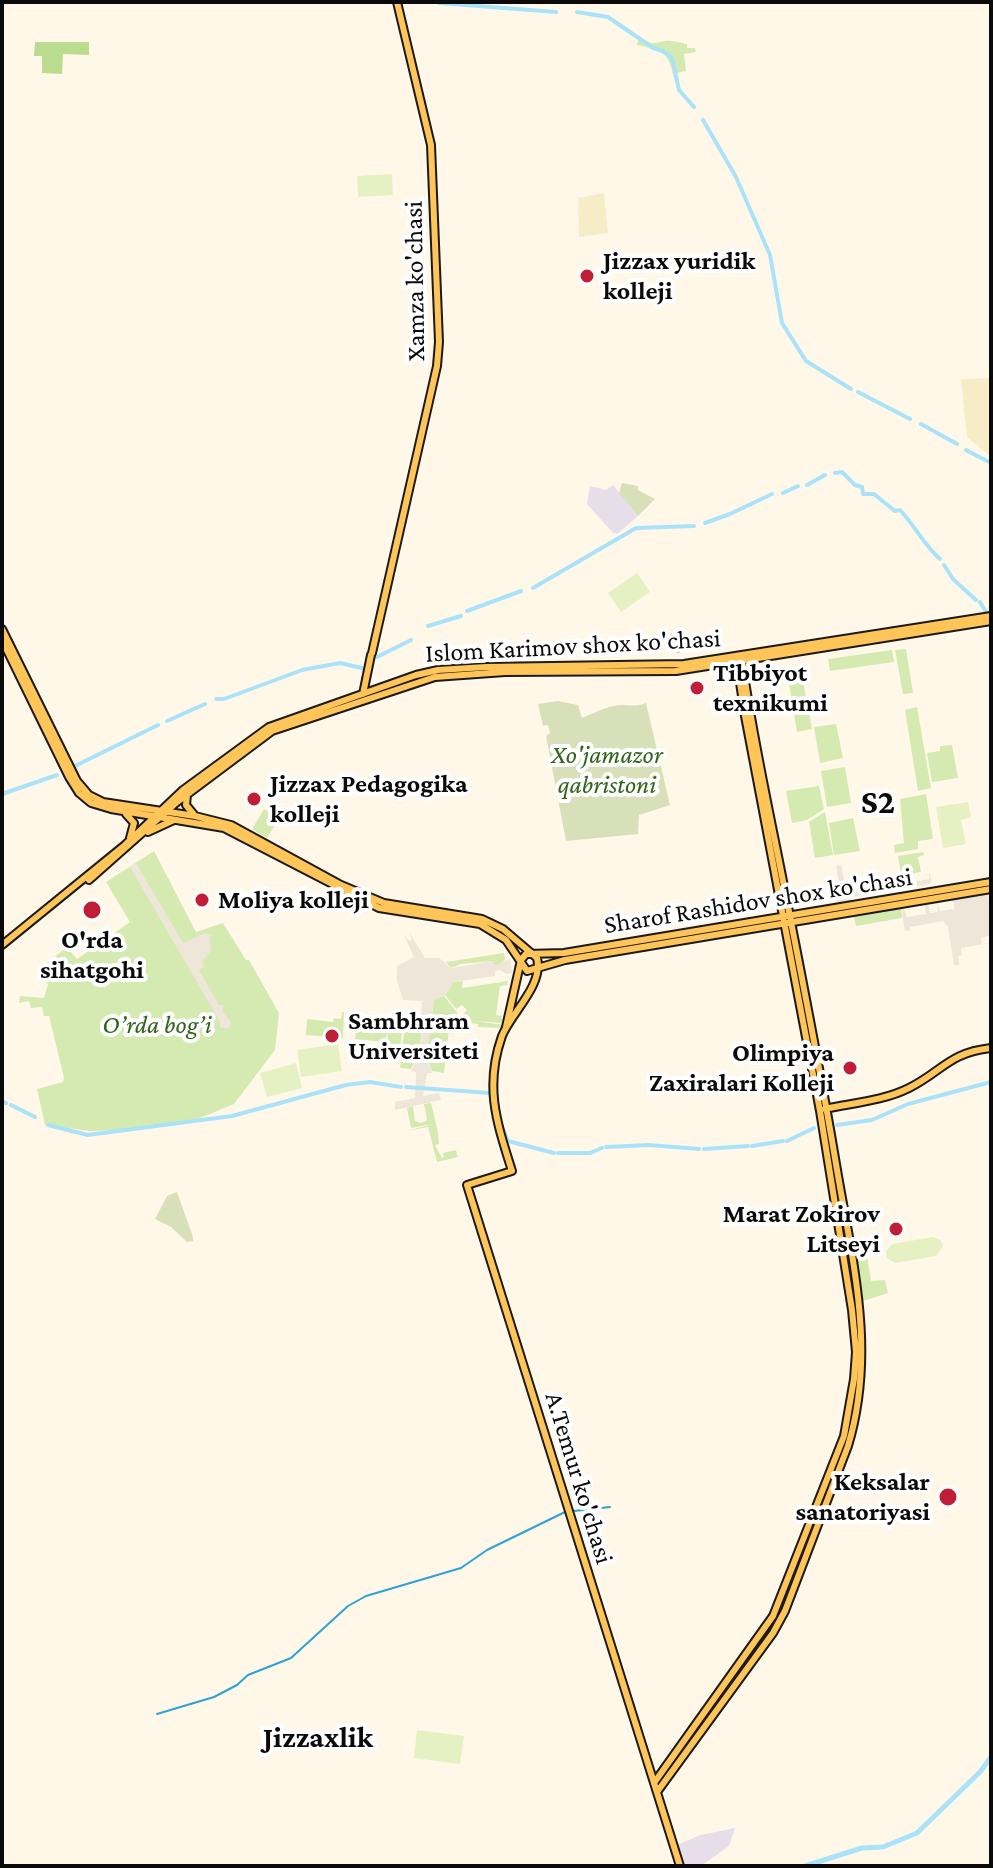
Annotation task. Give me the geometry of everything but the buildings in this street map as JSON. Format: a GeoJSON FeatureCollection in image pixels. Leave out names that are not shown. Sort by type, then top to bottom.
{"type":"FeatureCollection","features":[{"type":"Feature","properties":{"kind":"main road","name":"Xamza ko'chasi"},"geometry":{"type":"LineString","coordinates":[[363,694],[437,366],[439,342],[431,145],[397,2]]}},
{"type":"Feature","properties":{"kind":"main road","name":"Islom Karimov shox ko'chasi"},"geometry":{"type":"LineString","coordinates":[[337,706],[363,694],[438,670],[601,668],[676,671],[737,658],[991,618]]}},
{"type":"Feature","properties":{"kind":"main road"},"geometry":{"type":"LineString","coordinates":[[2,629],[83,790],[93,798],[224,828],[379,901],[399,907],[476,917],[494,924],[532,951],[551,959],[535,977],[505,1031]]}},
{"type":"Feature","properties":{"kind":"main road"},"geometry":{"type":"LineString","coordinates":[[2,640],[75,787],[91,803],[129,815],[133,820],[133,831],[122,849]]}},
{"type":"Feature","properties":{"kind":"main road"},"geometry":{"type":"LineString","coordinates":[[657,1792],[779,1622],[841,1467],[855,1424],[863,1371],[862,1335],[823,1110],[737,658]]}},
{"type":"Feature","properties":{"kind":"main road","name":"Islom Karimov shox ko'chasi"},"geometry":{"type":"LineString","coordinates":[[122,849],[139,838],[160,813],[272,731],[314,714],[441,675],[576,668]]}},
{"type":"Feature","properties":{"kind":"main road","name":"Islom Karimov shox ko'chasi"},"geometry":{"type":"LineString","coordinates":[[2,947],[122,849],[213,767],[269,727],[314,714]]}},
{"type":"Feature","properties":{"kind":"main road"},"geometry":{"type":"LineString","coordinates":[[187,794],[186,805],[195,816]]}},
{"type":"Feature","properties":{"kind":"main road"},"geometry":{"type":"LineString","coordinates":[[111,809],[195,816],[231,825],[379,908],[480,924],[500,935],[527,971],[537,968]]}},
{"type":"Feature","properties":{"kind":"main road"},"geometry":{"type":"LineString","coordinates":[[139,838],[168,822],[182,819]]}},
{"type":"Feature","properties":{"kind":"main road","name":"Sharof Rashidov shox ko'chasi"},"geometry":{"type":"LineString","coordinates":[[928,897],[991,882]]}},
{"type":"Feature","properties":{"kind":"main road","name":"Sharof Rashidov shox ko'chasi"},"geometry":{"type":"LineString","coordinates":[[531,954],[551,959],[991,889]]}},
{"type":"Feature","properties":{"kind":"main road"},"geometry":{"type":"LineString","coordinates":[[512,937],[538,959],[535,977]]}},
{"type":"Feature","properties":{"kind":"main road"},"geometry":{"type":"LineString","coordinates":[[513,950],[514,985]]}},
{"type":"Feature","properties":{"kind":"main road"},"geometry":{"type":"LineString","coordinates":[[505,1031],[521,962],[524,956],[531,954]]}},
{"type":"Feature","properties":{"kind":"main road","name":"Sharof Rashidov shox ko'chasi"},"geometry":{"type":"LineString","coordinates":[[537,968],[551,959]]}},
{"type":"Feature","properties":{"kind":"main road","name":"A.Temur ko'chasi"},"geometry":{"type":"LineString","coordinates":[[505,1031],[500,1043],[492,1096],[512,1171],[467,1185],[680,1866]]}},
{"type":"Feature","properties":{"kind":"main road"},"geometry":{"type":"LineString","coordinates":[[823,1110],[895,1094],[961,1054],[991,1048]]}},
{"type":"Feature","properties":{"kind":"main road"},"geometry":{"type":"LineString","coordinates":[[654,1783],[773,1616],[833,1468],[848,1422],[856,1352],[823,1110]]}},
{"type":"Feature","properties":{"kind":"shaded area"},"geometry":{"type":"Polygon","coordinates":[[[604,193],[608,233],[579,237],[578,198],[604,193]]]}},
{"type":"Feature","properties":{"kind":"shaded area"},"geometry":{"type":"Polygon","coordinates":[[[991,378],[991,457],[967,437],[961,379],[991,378]]]}},
{"type":"Feature","properties":{"kind":"shaded area"},"geometry":{"type":"Polygon","coordinates":[[[613,485],[638,516],[617,534],[587,504],[590,486],[606,490],[613,485]]]}},
{"type":"Feature","properties":{"kind":"shaded area"},"geometry":{"type":"Polygon","coordinates":[[[136,863],[183,943],[205,933],[213,935],[209,937],[211,951],[202,962],[204,967],[199,970],[219,1005],[224,1005],[222,1011],[231,1022],[229,1029],[220,1027],[220,1022],[130,867],[136,863]]]}},
{"type":"Feature","properties":{"kind":"shaded area"},"geometry":{"type":"Polygon","coordinates":[[[841,865],[845,884],[866,880],[866,883],[845,887],[847,894],[929,879],[929,872],[932,880],[930,884],[851,897],[851,900],[840,905],[836,900],[841,897],[836,866],[841,865]]]}},
{"type":"Feature","properties":{"kind":"shaded area"},"geometry":{"type":"Polygon","coordinates":[[[991,894],[988,896],[991,903],[991,935],[981,938],[982,944],[991,943],[961,948],[959,965],[954,965],[948,927],[943,921],[910,927],[905,931],[901,908],[904,908],[907,917],[926,914],[925,904],[928,903],[930,913],[938,912],[937,901],[940,911],[954,909],[954,902],[949,901],[991,894]]]}},
{"type":"Feature","properties":{"kind":"shaded area"},"geometry":{"type":"Polygon","coordinates":[[[409,932],[425,958],[439,958],[451,968],[493,961],[495,966],[510,958],[512,973],[506,974],[500,970],[495,971],[495,976],[453,982],[447,994],[434,1000],[427,1056],[432,1073],[427,1073],[423,1096],[439,1093],[441,1100],[395,1110],[395,1102],[415,1098],[416,1072],[411,1071],[419,1056],[423,1023],[418,1021],[422,1001],[403,1000],[397,981],[397,966],[414,957],[404,935],[409,941],[412,940],[409,932]]]}},
{"type":"Feature","properties":{"kind":"shaded area"},"geometry":{"type":"Polygon","coordinates":[[[735,1828],[729,1846],[701,1866],[684,1866],[677,1845],[701,1835],[735,1828]]]}},
{"type":"Feature","properties":{"kind":"green space"},"geometry":{"type":"Polygon","coordinates":[[[639,36],[652,43],[667,41],[687,44],[687,48],[695,48],[696,52],[684,54],[686,71],[677,73],[677,79],[667,57],[637,45],[639,36]]]}},
{"type":"Feature","properties":{"kind":"green space"},"geometry":{"type":"Polygon","coordinates":[[[35,42],[89,42],[89,55],[63,54],[62,74],[42,73],[42,56],[34,56],[35,42]]]}},
{"type":"Feature","properties":{"kind":"green space"},"geometry":{"type":"Polygon","coordinates":[[[392,174],[393,195],[358,197],[357,176],[392,174]]]}},
{"type":"Feature","properties":{"kind":"green space"},"geometry":{"type":"Polygon","coordinates":[[[622,483],[638,486],[638,490],[655,499],[638,516],[619,493],[622,483]]]}},
{"type":"Feature","properties":{"kind":"green space"},"geometry":{"type":"Polygon","coordinates":[[[637,573],[650,592],[621,612],[608,593],[637,573]]]}},
{"type":"Feature","properties":{"kind":"green space"},"geometry":{"type":"Polygon","coordinates":[[[906,649],[913,693],[903,694],[895,650],[906,649]]]}},
{"type":"Feature","properties":{"kind":"green space"},"geometry":{"type":"Polygon","coordinates":[[[892,650],[894,662],[830,671],[828,659],[892,650]]]}},
{"type":"Feature","properties":{"kind":"green space"},"geometry":{"type":"Polygon","coordinates":[[[803,681],[812,729],[797,732],[789,683],[803,681]]]}},
{"type":"Feature","properties":{"kind":"green space","name":"Xo'jamazor qabristoni"},"geometry":{"type":"Polygon","coordinates":[[[558,701],[578,705],[582,718],[610,707],[646,703],[670,805],[639,815],[638,834],[566,841],[546,736],[550,733],[548,725],[543,726],[538,704],[558,701]]]}},
{"type":"Feature","properties":{"kind":"green space"},"geometry":{"type":"Polygon","coordinates":[[[917,707],[931,788],[918,791],[905,710],[917,707]]]}},
{"type":"Feature","properties":{"kind":"green space"},"geometry":{"type":"Polygon","coordinates":[[[836,724],[843,758],[820,763],[814,727],[836,724]]]}},
{"type":"Feature","properties":{"kind":"green space"},"geometry":{"type":"Polygon","coordinates":[[[952,745],[958,778],[932,782],[927,753],[940,751],[940,746],[952,745]]]}},
{"type":"Feature","properties":{"kind":"green space"},"geometry":{"type":"Polygon","coordinates":[[[845,767],[851,803],[827,807],[821,771],[845,767]]]}},
{"type":"Feature","properties":{"kind":"green space"},"geometry":{"type":"Polygon","coordinates":[[[819,786],[824,809],[807,820],[792,823],[786,791],[819,786]]]}},
{"type":"Feature","properties":{"kind":"green space"},"geometry":{"type":"Polygon","coordinates":[[[926,794],[933,839],[918,841],[918,849],[895,853],[894,845],[904,843],[900,799],[926,794]]]}},
{"type":"Feature","properties":{"kind":"green space"},"geometry":{"type":"Polygon","coordinates":[[[968,802],[971,817],[961,820],[966,844],[943,848],[936,807],[968,802]]]}},
{"type":"Feature","properties":{"kind":"green space"},"geometry":{"type":"Polygon","coordinates":[[[264,809],[279,818],[267,838],[252,829],[264,809]]]}},
{"type":"Feature","properties":{"kind":"green space"},"geometry":{"type":"Polygon","coordinates":[[[825,812],[833,855],[815,858],[809,822],[825,812]]]}},
{"type":"Feature","properties":{"kind":"green space"},"geometry":{"type":"Polygon","coordinates":[[[853,818],[860,851],[834,855],[829,823],[853,818]]]}},
{"type":"Feature","properties":{"kind":"green space","name":"O’rda bog’i"},"geometry":{"type":"Polygon","coordinates":[[[154,851],[196,932],[223,923],[246,960],[249,960],[279,1013],[275,1050],[234,1104],[195,1120],[125,1130],[91,1131],[45,1125],[37,1089],[63,1082],[64,1078],[49,1016],[44,1016],[42,1007],[31,1008],[29,1001],[19,1003],[20,996],[44,998],[48,984],[37,971],[67,947],[77,959],[130,922],[106,882],[154,851]]]}},
{"type":"Feature","properties":{"kind":"green space"},"geometry":{"type":"Polygon","coordinates":[[[923,852],[924,855],[918,857],[921,872],[901,875],[898,856],[923,852]]]}},
{"type":"Feature","properties":{"kind":"green space"},"geometry":{"type":"Polygon","coordinates":[[[901,908],[902,918],[856,926],[854,917],[901,908]]]}},
{"type":"Feature","properties":{"kind":"green space"},"geometry":{"type":"Polygon","coordinates":[[[504,953],[505,959],[500,965],[485,968],[482,965],[493,961],[451,968],[446,962],[504,953]]]}},
{"type":"Feature","properties":{"kind":"green space"},"geometry":{"type":"Polygon","coordinates":[[[463,981],[462,988],[508,981],[507,985],[500,986],[496,1015],[502,1016],[502,1023],[473,1021],[505,1025],[503,1028],[478,1027],[478,1024],[461,1022],[460,1017],[467,1010],[462,1005],[456,1009],[445,995],[453,982],[463,981]]]}},
{"type":"Feature","properties":{"kind":"green space"},"geometry":{"type":"Polygon","coordinates":[[[444,996],[459,1015],[459,1022],[455,1021],[454,1025],[431,1023],[431,1018],[445,1019],[432,1017],[434,999],[444,996]]]}},
{"type":"Feature","properties":{"kind":"green space"},"geometry":{"type":"Polygon","coordinates":[[[342,1012],[343,1038],[306,1035],[307,1019],[333,1022],[334,1018],[341,1019],[342,1012]]]}},
{"type":"Feature","properties":{"kind":"green space"},"geometry":{"type":"Polygon","coordinates":[[[357,1021],[372,1022],[371,1037],[373,1022],[403,1024],[399,1058],[386,1057],[388,1030],[385,1042],[355,1039],[357,1021]]]}},
{"type":"Feature","properties":{"kind":"green space"},"geometry":{"type":"Polygon","coordinates":[[[405,1024],[422,1026],[419,1056],[411,1069],[400,1068],[405,1024]]]}},
{"type":"Feature","properties":{"kind":"green space"},"geometry":{"type":"Polygon","coordinates":[[[430,1027],[449,1029],[444,1073],[432,1071],[427,1057],[430,1027]]]}},
{"type":"Feature","properties":{"kind":"green space"},"geometry":{"type":"Polygon","coordinates":[[[338,1044],[342,1071],[301,1077],[297,1050],[338,1044]]]}},
{"type":"Feature","properties":{"kind":"green space"},"geometry":{"type":"Polygon","coordinates":[[[296,1063],[302,1088],[267,1097],[260,1073],[296,1063]]]}},
{"type":"Feature","properties":{"kind":"green space"},"geometry":{"type":"Polygon","coordinates":[[[431,1103],[438,1132],[439,1144],[435,1145],[442,1158],[443,1153],[456,1150],[458,1157],[437,1162],[428,1127],[407,1131],[433,1124],[411,1128],[407,1108],[413,1106],[415,1121],[421,1123],[427,1120],[424,1104],[431,1103]]]}},
{"type":"Feature","properties":{"kind":"green space"},"geometry":{"type":"Polygon","coordinates":[[[823,1114],[853,1285],[861,1351],[853,1420],[839,1466],[836,1464],[851,1419],[858,1362],[823,1114]]]}},
{"type":"Feature","properties":{"kind":"green space"},"geometry":{"type":"Polygon","coordinates":[[[177,1192],[193,1241],[187,1242],[171,1227],[155,1219],[167,1196],[177,1192]]]}},
{"type":"Feature","properties":{"kind":"green space"},"geometry":{"type":"Polygon","coordinates":[[[933,1237],[941,1240],[943,1246],[936,1256],[895,1263],[887,1258],[886,1251],[892,1244],[933,1237]]]}},
{"type":"Feature","properties":{"kind":"green space"},"geometry":{"type":"Polygon","coordinates":[[[865,1242],[871,1281],[885,1280],[888,1293],[863,1301],[854,1246],[865,1242]]]}},
{"type":"Feature","properties":{"kind":"green space"},"geometry":{"type":"Polygon","coordinates":[[[836,1469],[777,1621],[659,1783],[658,1780],[775,1618],[836,1469]]]}},
{"type":"Feature","properties":{"kind":"green space"},"geometry":{"type":"Polygon","coordinates":[[[417,1730],[464,1736],[460,1764],[414,1758],[417,1730]]]}},
{"type":"Feature","properties":{"kind":"waterway"},"geometry":{"type":"LineString","coordinates":[[439,3],[556,12]]}},
{"type":"Feature","properties":{"kind":"waterway"},"geometry":{"type":"LineString","coordinates":[[577,12],[608,17],[672,58],[679,90],[694,107]]}},
{"type":"Feature","properties":{"kind":"waterway"},"geometry":{"type":"LineString","coordinates":[[703,120],[736,177],[770,255],[782,323],[806,361],[851,389]]}},
{"type":"Feature","properties":{"kind":"waterway"},"geometry":{"type":"LineString","coordinates":[[858,392],[910,419]]}},
{"type":"Feature","properties":{"kind":"waterway"},"geometry":{"type":"LineString","coordinates":[[921,424],[957,444]]}},
{"type":"Feature","properties":{"kind":"waterway"},"geometry":{"type":"LineString","coordinates":[[966,450],[991,463]]}},
{"type":"Feature","properties":{"kind":"waterway"},"geometry":{"type":"LineString","coordinates":[[835,473],[842,472],[855,485],[862,487],[863,494],[874,494],[895,511],[900,510],[940,559]]}},
{"type":"Feature","properties":{"kind":"waterway"},"geometry":{"type":"LineString","coordinates":[[807,485],[825,475]]}},
{"type":"Feature","properties":{"kind":"waterway"},"geometry":{"type":"LineString","coordinates":[[783,493],[798,486]]}},
{"type":"Feature","properties":{"kind":"waterway"},"geometry":{"type":"LineString","coordinates":[[705,523],[772,494]]}},
{"type":"Feature","properties":{"kind":"waterway"},"geometry":{"type":"LineString","coordinates":[[533,588],[636,528],[694,526]]}},
{"type":"Feature","properties":{"kind":"waterway"},"geometry":{"type":"LineString","coordinates":[[944,565],[953,579],[976,600]]}},
{"type":"Feature","properties":{"kind":"waterway"},"geometry":{"type":"LineString","coordinates":[[467,611],[521,591]]}},
{"type":"Feature","properties":{"kind":"waterway"},"geometry":{"type":"LineString","coordinates":[[980,602],[988,615]]}},
{"type":"Feature","properties":{"kind":"waterway"},"geometry":{"type":"LineString","coordinates":[[428,626],[461,616]]}},
{"type":"Feature","properties":{"kind":"waterway"},"geometry":{"type":"LineString","coordinates":[[370,657],[377,657],[411,640]]}},
{"type":"Feature","properties":{"kind":"waterway"},"geometry":{"type":"LineString","coordinates":[[216,699],[224,699],[302,670],[340,663],[366,669],[367,665]]}},
{"type":"Feature","properties":{"kind":"waterway"},"geometry":{"type":"LineString","coordinates":[[167,721],[205,704]]}},
{"type":"Feature","properties":{"kind":"waterway"},"geometry":{"type":"LineString","coordinates":[[73,767],[158,725]]}},
{"type":"Feature","properties":{"kind":"waterway"},"geometry":{"type":"LineString","coordinates":[[2,794],[57,775]]}},
{"type":"Feature","properties":{"kind":"waterway"},"geometry":{"type":"LineString","coordinates":[[48,1125],[88,1135],[232,1116],[346,1085],[370,1082],[401,1087]]}},
{"type":"Feature","properties":{"kind":"waterway"},"geometry":{"type":"LineString","coordinates":[[837,1125],[872,1120],[908,1104],[991,1082]]}},
{"type":"Feature","properties":{"kind":"waterway"},"geometry":{"type":"LineString","coordinates":[[406,1087],[490,1093]]}},
{"type":"Feature","properties":{"kind":"waterway"},"geometry":{"type":"LineString","coordinates":[[2,1101],[6,1103]]}},
{"type":"Feature","properties":{"kind":"waterway"},"geometry":{"type":"LineString","coordinates":[[11,1105],[35,1117]]}},
{"type":"Feature","properties":{"kind":"waterway"},"geometry":{"type":"LineString","coordinates":[[787,1141],[814,1128]]}},
{"type":"Feature","properties":{"kind":"waterway"},"geometry":{"type":"LineString","coordinates":[[503,1129],[508,1141],[554,1153]]}},
{"type":"Feature","properties":{"kind":"waterway"},"geometry":{"type":"LineString","coordinates":[[752,1146],[783,1141]]}},
{"type":"Feature","properties":{"kind":"waterway"},"geometry":{"type":"LineString","coordinates":[[606,1147],[649,1145],[699,1149]]}},
{"type":"Feature","properties":{"kind":"waterway"},"geometry":{"type":"LineString","coordinates":[[704,1149],[748,1146]]}},
{"type":"Feature","properties":{"kind":"waterway"},"geometry":{"type":"LineString","coordinates":[[558,1153],[590,1153],[602,1148]]}},
{"type":"Feature","properties":{"kind":"waterway"},"geometry":{"type":"LineString","coordinates":[[157,1714],[214,1697],[237,1685],[248,1675],[291,1658],[348,1606],[366,1596],[461,1568],[487,1550],[565,1512],[610,1507]]}},
{"type":"Feature","properties":{"kind":"waterway"},"geometry":{"type":"LineString","coordinates":[[805,1866],[862,1848],[883,1847],[917,1833],[980,1772],[991,1757]]}},
{"type":"Feature","properties":{"kind":"place","name":"Jizzax yuridik kolleji"},"geometry":{"type":"Point","coordinates":[587,276]}},
{"type":"Feature","properties":{"kind":"place","name":"Tibbiyot texnikumi"},"geometry":{"type":"Point","coordinates":[697,688]}},
{"type":"Feature","properties":{"kind":"place","name":"Jizzax Pedagogika kolleji"},"geometry":{"type":"Point","coordinates":[254,799]}},
{"type":"Feature","properties":{"kind":"place","name":"Moliya kolleji"},"geometry":{"type":"Point","coordinates":[202,900]}},
{"type":"Feature","properties":{"kind":"place","name":"O'rda sihatgohi"},"geometry":{"type":"Point","coordinates":[92,910]}},
{"type":"Feature","properties":{"kind":"place","name":"Sambhram Universiteti"},"geometry":{"type":"Point","coordinates":[332,1036]}},
{"type":"Feature","properties":{"kind":"place","name":"Olimpiya Zaxiralari Kolleji"},"geometry":{"type":"Point","coordinates":[850,1068]}},
{"type":"Feature","properties":{"kind":"place","name":"Marat Zokirov Litseyi"},"geometry":{"type":"Point","coordinates":[896,1229]}},
{"type":"Feature","properties":{"kind":"place","name":"Keksalar sanatoriyasi"},"geometry":{"type":"Point","coordinates":[948,1497]}},
{"type":"Feature","properties":{"kind":"district","name":"S2"},"geometry":{"type":"Point","coordinates":[878,803]}},
{"type":"Feature","properties":{"kind":"district","name":"Jizzaxlik"},"geometry":{"type":"Point","coordinates":[318,1738]}}]}
